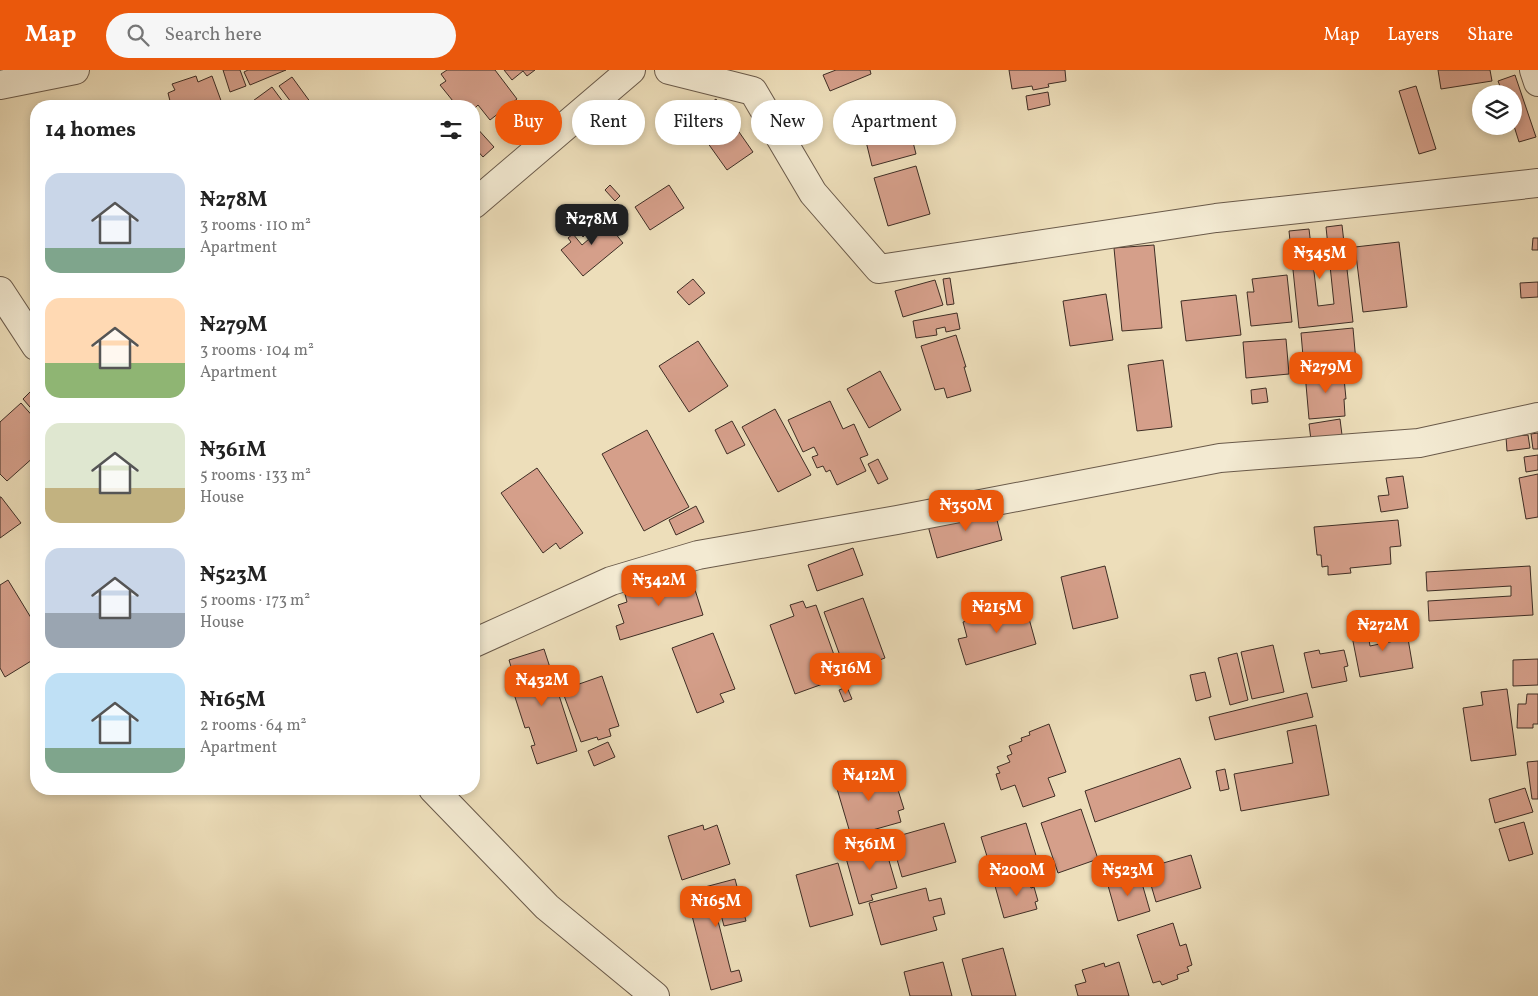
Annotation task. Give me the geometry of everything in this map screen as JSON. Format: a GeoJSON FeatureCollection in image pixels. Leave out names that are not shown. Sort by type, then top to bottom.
{"type":"FeatureCollection","features":[{"type":"Feature","properties":{"kind":"street"},"geometry":{"type":"LineString","coordinates":[[0,85],[75,70]]}},
{"type":"Feature","properties":{"kind":"street"},"geometry":{"type":"LineString","coordinates":[[480,199],[631,70]]}},
{"type":"Feature","properties":{"kind":"street"},"geometry":{"type":"LineString","coordinates":[[669,70],[753,91],[813,193],[879,269],[1216,218],[1538,183]]}},
{"type":"Feature","properties":{"kind":"street"},"geometry":{"type":"LineString","coordinates":[[1534,70],[1538,82]]}},
{"type":"Feature","properties":{"kind":"street"},"geometry":{"type":"LineString","coordinates":[[0,290],[30,337]]}},
{"type":"Feature","properties":{"kind":"street"},"geometry":{"type":"LineString","coordinates":[[480,640],[610,581],[698,555],[897,520],[1220,458],[1419,443],[1538,418]]}},
{"type":"Feature","properties":{"kind":"street"},"geometry":{"type":"LineString","coordinates":[[439,795],[547,907],[656,996]]}},
{"type":"Feature","properties":{"kind":"building"},"geometry":{"type":"Polygon","coordinates":[[[223,70],[240,70],[246,86],[230,92],[223,70]]]}},
{"type":"Feature","properties":{"kind":"building"},"geometry":{"type":"Polygon","coordinates":[[[248,70],[286,70],[250,85],[244,72],[248,70]]]}},
{"type":"Feature","properties":{"kind":"building"},"geometry":{"type":"Polygon","coordinates":[[[447,70],[495,70],[517,99],[495,100],[495,116],[490,120],[480,108],[480,100],[452,100],[440,85],[446,81],[441,74],[447,70]]]}},
{"type":"Feature","properties":{"kind":"building"},"geometry":{"type":"Polygon","coordinates":[[[504,70],[535,70],[527,76],[523,71],[512,80],[504,70]]]}},
{"type":"Feature","properties":{"kind":"building"},"geometry":{"type":"Polygon","coordinates":[[[836,70],[870,70],[871,74],[830,91],[823,75],[836,70]]]}},
{"type":"Feature","properties":{"kind":"building"},"geometry":{"type":"Polygon","coordinates":[[[1009,70],[1065,70],[1066,81],[1048,84],[1049,87],[1033,90],[1032,86],[1012,89],[1009,70]]]}},
{"type":"Feature","properties":{"kind":"building"},"geometry":{"type":"Polygon","coordinates":[[[1438,70],[1490,70],[1492,81],[1441,89],[1438,70]]]}},
{"type":"Feature","properties":{"kind":"building"},"geometry":{"type":"Polygon","coordinates":[[[1515,75],[1518,85],[1500,85],[1498,81],[1515,75]]]}},
{"type":"Feature","properties":{"kind":"building"},"geometry":{"type":"Polygon","coordinates":[[[196,76],[198,82],[212,76],[221,100],[170,100],[168,93],[175,90],[172,84],[196,76]]]}},
{"type":"Feature","properties":{"kind":"building"},"geometry":{"type":"Polygon","coordinates":[[[292,77],[309,100],[290,100],[279,86],[292,77]]]}},
{"type":"Feature","properties":{"kind":"building"},"geometry":{"type":"Polygon","coordinates":[[[1416,86],[1436,149],[1419,154],[1399,91],[1416,86]]]}},
{"type":"Feature","properties":{"kind":"building"},"geometry":{"type":"Polygon","coordinates":[[[272,87],[282,100],[254,100],[272,87]]]}},
{"type":"Feature","properties":{"kind":"building"},"geometry":{"type":"Polygon","coordinates":[[[1048,92],[1050,105],[1028,110],[1026,96],[1048,92]]]}},
{"type":"Feature","properties":{"kind":"building"},"geometry":{"type":"Polygon","coordinates":[[[1522,96],[1536,137],[1519,142],[1517,135],[1522,135],[1522,96]]]}},
{"type":"Feature","properties":{"kind":"building"},"geometry":{"type":"Polygon","coordinates":[[[480,132],[494,147],[483,157],[480,154],[480,132]]]}},
{"type":"Feature","properties":{"kind":"building"},"geometry":{"type":"Polygon","coordinates":[[[741,135],[753,152],[727,170],[709,145],[741,145],[741,135]]]}},
{"type":"Feature","properties":{"kind":"building"},"geometry":{"type":"Polygon","coordinates":[[[867,145],[914,145],[916,154],[872,166],[867,145]]]}},
{"type":"Feature","properties":{"kind":"building"},"geometry":{"type":"Polygon","coordinates":[[[916,166],[930,214],[888,226],[874,178],[916,166]]]}},
{"type":"Feature","properties":{"kind":"building"},"geometry":{"type":"Polygon","coordinates":[[[610,185],[620,196],[615,201],[605,190],[610,185]]]}},
{"type":"Feature","properties":{"kind":"building"},"geometry":{"type":"Polygon","coordinates":[[[669,185],[684,208],[650,230],[635,207],[669,185]]]}},
{"type":"Feature","properties":{"kind":"building"},"geometry":{"type":"Polygon","coordinates":[[[602,217],[623,243],[583,276],[561,250],[571,242],[568,238],[573,234],[582,245],[589,239],[585,235],[583,237],[578,230],[589,221],[592,224],[602,217]]]}},
{"type":"Feature","properties":{"kind":"building"},"geometry":{"type":"Polygon","coordinates":[[[1342,225],[1353,322],[1299,328],[1289,231],[1309,229],[1318,306],[1334,304],[1326,227],[1342,225]]]}},
{"type":"Feature","properties":{"kind":"building"},"geometry":{"type":"Polygon","coordinates":[[[1533,238],[1538,238],[1538,250],[1532,250],[1533,238]]]}},
{"type":"Feature","properties":{"kind":"building"},"geometry":{"type":"Polygon","coordinates":[[[1399,242],[1407,307],[1363,312],[1355,247],[1399,242]]]}},
{"type":"Feature","properties":{"kind":"building"},"geometry":{"type":"Polygon","coordinates":[[[1154,245],[1162,328],[1122,331],[1114,248],[1154,245]]]}},
{"type":"Feature","properties":{"kind":"building"},"geometry":{"type":"Polygon","coordinates":[[[1287,275],[1292,322],[1251,326],[1247,292],[1254,292],[1252,279],[1287,275]]]}},
{"type":"Feature","properties":{"kind":"building"},"geometry":{"type":"Polygon","coordinates":[[[950,278],[954,304],[947,305],[943,279],[950,278]]]}},
{"type":"Feature","properties":{"kind":"building"},"geometry":{"type":"Polygon","coordinates":[[[693,279],[705,293],[689,305],[677,292],[693,279]]]}},
{"type":"Feature","properties":{"kind":"building"},"geometry":{"type":"Polygon","coordinates":[[[935,280],[943,305],[903,317],[895,291],[935,280]]]}},
{"type":"Feature","properties":{"kind":"building"},"geometry":{"type":"Polygon","coordinates":[[[1538,282],[1538,297],[1521,298],[1520,283],[1538,282]]]}},
{"type":"Feature","properties":{"kind":"building"},"geometry":{"type":"Polygon","coordinates":[[[1106,294],[1113,340],[1070,346],[1063,301],[1106,294]]]}},
{"type":"Feature","properties":{"kind":"building"},"geometry":{"type":"Polygon","coordinates":[[[1236,295],[1241,335],[1186,341],[1181,301],[1236,295]]]}},
{"type":"Feature","properties":{"kind":"building"},"geometry":{"type":"Polygon","coordinates":[[[957,313],[960,329],[946,332],[945,327],[936,329],[937,335],[916,338],[913,321],[957,313]]]}},
{"type":"Feature","properties":{"kind":"building"},"geometry":{"type":"Polygon","coordinates":[[[1353,328],[1356,362],[1304,368],[1301,333],[1353,328]]]}},
{"type":"Feature","properties":{"kind":"building"},"geometry":{"type":"Polygon","coordinates":[[[956,335],[971,391],[947,398],[944,388],[935,390],[921,346],[956,335]]]}},
{"type":"Feature","properties":{"kind":"building"},"geometry":{"type":"Polygon","coordinates":[[[1286,339],[1289,374],[1246,378],[1243,342],[1286,339]]]}},
{"type":"Feature","properties":{"kind":"building"},"geometry":{"type":"Polygon","coordinates":[[[698,341],[728,386],[689,412],[659,366],[698,341]]]}},
{"type":"Feature","properties":{"kind":"building"},"geometry":{"type":"Polygon","coordinates":[[[1163,360],[1172,427],[1137,431],[1128,365],[1163,360]]]}},
{"type":"Feature","properties":{"kind":"building"},"geometry":{"type":"Polygon","coordinates":[[[1341,370],[1342,378],[1344,378],[1346,399],[1344,399],[1345,416],[1309,419],[1305,373],[1341,370]]]}},
{"type":"Feature","properties":{"kind":"building"},"geometry":{"type":"Polygon","coordinates":[[[880,371],[901,410],[869,428],[847,389],[880,371]]]}},
{"type":"Feature","properties":{"kind":"building"},"geometry":{"type":"Polygon","coordinates":[[[1266,388],[1268,402],[1252,404],[1251,390],[1266,388]]]}},
{"type":"Feature","properties":{"kind":"building"},"geometry":{"type":"Polygon","coordinates":[[[30,392],[30,407],[23,399],[30,392]]]}},
{"type":"Feature","properties":{"kind":"building"},"geometry":{"type":"Polygon","coordinates":[[[830,401],[843,429],[854,424],[868,455],[860,458],[866,471],[837,485],[830,470],[826,472],[823,466],[817,468],[812,457],[818,455],[814,447],[803,452],[788,420],[830,401]]]}},
{"type":"Feature","properties":{"kind":"building"},"geometry":{"type":"Polygon","coordinates":[[[21,403],[30,413],[30,460],[7,481],[0,474],[0,422],[21,403]]]}},
{"type":"Feature","properties":{"kind":"building"},"geometry":{"type":"Polygon","coordinates":[[[775,409],[811,475],[778,492],[742,427],[775,409]]]}},
{"type":"Feature","properties":{"kind":"building"},"geometry":{"type":"Polygon","coordinates":[[[1340,419],[1342,435],[1311,440],[1309,424],[1340,419]]]}},
{"type":"Feature","properties":{"kind":"building"},"geometry":{"type":"Polygon","coordinates":[[[732,421],[745,445],[727,454],[715,430],[732,421]]]}},
{"type":"Feature","properties":{"kind":"building"},"geometry":{"type":"Polygon","coordinates":[[[647,430],[689,507],[644,531],[602,454],[647,430]]]}},
{"type":"Feature","properties":{"kind":"building"},"geometry":{"type":"Polygon","coordinates":[[[1538,433],[1538,449],[1533,449],[1531,434],[1538,433]]]}},
{"type":"Feature","properties":{"kind":"building"},"geometry":{"type":"Polygon","coordinates":[[[1528,435],[1530,448],[1507,451],[1506,437],[1528,435]]]}},
{"type":"Feature","properties":{"kind":"building"},"geometry":{"type":"Polygon","coordinates":[[[1538,455],[1538,470],[1526,472],[1524,457],[1538,455]]]}},
{"type":"Feature","properties":{"kind":"building"},"geometry":{"type":"Polygon","coordinates":[[[878,459],[888,479],[878,484],[868,464],[878,459]]]}},
{"type":"Feature","properties":{"kind":"building"},"geometry":{"type":"Polygon","coordinates":[[[537,468],[583,533],[560,549],[556,543],[543,553],[501,493],[537,468]]]}},
{"type":"Feature","properties":{"kind":"building"},"geometry":{"type":"Polygon","coordinates":[[[1538,474],[1538,517],[1526,519],[1519,478],[1538,474]]]}},
{"type":"Feature","properties":{"kind":"building"},"geometry":{"type":"Polygon","coordinates":[[[1403,476],[1408,508],[1381,512],[1378,496],[1389,495],[1386,478],[1403,476]]]}},
{"type":"Feature","properties":{"kind":"building"},"geometry":{"type":"Polygon","coordinates":[[[0,497],[21,523],[0,538],[0,497]]]}},
{"type":"Feature","properties":{"kind":"building"},"geometry":{"type":"Polygon","coordinates":[[[993,504],[1002,540],[937,558],[928,526],[993,504]]]}},
{"type":"Feature","properties":{"kind":"building"},"geometry":{"type":"Polygon","coordinates":[[[696,506],[704,522],[676,535],[669,520],[696,506]]]}},
{"type":"Feature","properties":{"kind":"building"},"geometry":{"type":"Polygon","coordinates":[[[1398,520],[1401,546],[1390,547],[1391,564],[1350,568],[1351,573],[1328,575],[1328,566],[1322,567],[1321,555],[1317,555],[1314,527],[1398,520]]]}},
{"type":"Feature","properties":{"kind":"building"},"geometry":{"type":"Polygon","coordinates":[[[853,548],[863,575],[817,591],[808,565],[853,548]]]}},
{"type":"Feature","properties":{"kind":"building"},"geometry":{"type":"Polygon","coordinates":[[[1105,566],[1118,618],[1073,629],[1061,577],[1105,566]]]}},
{"type":"Feature","properties":{"kind":"building"},"geometry":{"type":"Polygon","coordinates":[[[1530,566],[1533,615],[1429,621],[1428,601],[1511,596],[1511,586],[1427,591],[1426,572],[1530,566]]]}},
{"type":"Feature","properties":{"kind":"building"},"geometry":{"type":"Polygon","coordinates":[[[690,574],[703,615],[620,640],[616,626],[624,623],[618,605],[627,602],[625,594],[690,574]]]}},
{"type":"Feature","properties":{"kind":"building"},"geometry":{"type":"Polygon","coordinates":[[[8,580],[30,616],[30,662],[5,677],[0,668],[0,585],[8,580]]]}},
{"type":"Feature","properties":{"kind":"building"},"geometry":{"type":"Polygon","coordinates":[[[863,598],[885,658],[846,672],[824,612],[863,598]]]}},
{"type":"Feature","properties":{"kind":"building"},"geometry":{"type":"Polygon","coordinates":[[[803,601],[806,608],[816,605],[842,677],[795,694],[770,625],[794,616],[790,605],[803,601]]]}},
{"type":"Feature","properties":{"kind":"building"},"geometry":{"type":"Polygon","coordinates":[[[1025,604],[1036,644],[966,665],[958,639],[967,637],[963,622],[992,614],[991,610],[1004,606],[1005,610],[1025,604]]]}},
{"type":"Feature","properties":{"kind":"building"},"geometry":{"type":"Polygon","coordinates":[[[1405,621],[1413,668],[1360,677],[1351,631],[1367,628],[1370,646],[1394,641],[1393,634],[1387,636],[1386,630],[1392,628],[1391,624],[1405,621]]]}},
{"type":"Feature","properties":{"kind":"building"},"geometry":{"type":"Polygon","coordinates":[[[713,633],[735,689],[720,694],[724,702],[697,713],[672,648],[713,633]]]}},
{"type":"Feature","properties":{"kind":"building"},"geometry":{"type":"Polygon","coordinates":[[[1273,645],[1284,692],[1252,699],[1241,652],[1273,645]]]}},
{"type":"Feature","properties":{"kind":"building"},"geometry":{"type":"Polygon","coordinates":[[[544,649],[577,751],[537,764],[531,746],[535,745],[529,727],[525,728],[513,691],[518,690],[509,660],[544,649]]]}},
{"type":"Feature","properties":{"kind":"building"},"geometry":{"type":"Polygon","coordinates":[[[1319,650],[1320,654],[1344,650],[1348,666],[1344,667],[1347,681],[1312,688],[1304,653],[1319,650]]]}},
{"type":"Feature","properties":{"kind":"building"},"geometry":{"type":"Polygon","coordinates":[[[1237,653],[1248,700],[1230,705],[1218,658],[1237,653]]]}},
{"type":"Feature","properties":{"kind":"building"},"geometry":{"type":"Polygon","coordinates":[[[1538,659],[1538,685],[1513,686],[1513,660],[1538,659]]]}},
{"type":"Feature","properties":{"kind":"building"},"geometry":{"type":"Polygon","coordinates":[[[1205,672],[1211,697],[1196,701],[1190,675],[1205,672]]]}},
{"type":"Feature","properties":{"kind":"building"},"geometry":{"type":"Polygon","coordinates":[[[602,676],[619,726],[609,729],[611,736],[598,740],[597,737],[581,742],[562,690],[602,676]]]}},
{"type":"Feature","properties":{"kind":"building"},"geometry":{"type":"Polygon","coordinates":[[[847,687],[852,699],[844,702],[839,690],[847,687]]]}},
{"type":"Feature","properties":{"kind":"building"},"geometry":{"type":"Polygon","coordinates":[[[1507,689],[1516,755],[1471,761],[1463,708],[1483,705],[1481,692],[1507,689]]]}},
{"type":"Feature","properties":{"kind":"building"},"geometry":{"type":"Polygon","coordinates":[[[1307,693],[1313,717],[1215,740],[1209,717],[1307,693]]]}},
{"type":"Feature","properties":{"kind":"building"},"geometry":{"type":"Polygon","coordinates":[[[1527,694],[1538,694],[1538,724],[1533,724],[1533,728],[1517,728],[1518,704],[1526,704],[1527,694]]]}},
{"type":"Feature","properties":{"kind":"building"},"geometry":{"type":"Polygon","coordinates":[[[1049,724],[1066,772],[1048,778],[1055,796],[1023,807],[1015,785],[1001,790],[996,774],[1000,773],[997,767],[1010,762],[1007,756],[1012,754],[1009,746],[1022,741],[1021,738],[1030,735],[1029,732],[1049,724]]]}},
{"type":"Feature","properties":{"kind":"building"},"geometry":{"type":"Polygon","coordinates":[[[1316,725],[1329,795],[1241,811],[1234,774],[1293,763],[1287,731],[1316,725]]]}},
{"type":"Feature","properties":{"kind":"building"},"geometry":{"type":"Polygon","coordinates":[[[608,742],[615,757],[594,766],[588,751],[608,742]]]}},
{"type":"Feature","properties":{"kind":"building"},"geometry":{"type":"Polygon","coordinates":[[[1180,758],[1191,788],[1095,822],[1085,791],[1180,758]]]}},
{"type":"Feature","properties":{"kind":"building"},"geometry":{"type":"Polygon","coordinates":[[[1538,761],[1538,799],[1532,799],[1527,762],[1538,761]]]}},
{"type":"Feature","properties":{"kind":"building"},"geometry":{"type":"Polygon","coordinates":[[[885,767],[892,791],[898,790],[904,809],[898,811],[901,822],[851,836],[835,782],[885,767]]]}},
{"type":"Feature","properties":{"kind":"building"},"geometry":{"type":"Polygon","coordinates":[[[1225,769],[1229,789],[1220,791],[1216,771],[1225,769]]]}},
{"type":"Feature","properties":{"kind":"building"},"geometry":{"type":"Polygon","coordinates":[[[1525,788],[1533,812],[1495,823],[1489,799],[1525,788]]]}},
{"type":"Feature","properties":{"kind":"building"},"geometry":{"type":"Polygon","coordinates":[[[1081,809],[1098,859],[1058,873],[1041,823],[1081,809]]]}},
{"type":"Feature","properties":{"kind":"building"},"geometry":{"type":"Polygon","coordinates":[[[1524,822],[1533,854],[1509,861],[1499,829],[1524,822]]]}},
{"type":"Feature","properties":{"kind":"building"},"geometry":{"type":"Polygon","coordinates":[[[944,823],[956,862],[902,877],[891,838],[944,823]]]}},
{"type":"Feature","properties":{"kind":"building"},"geometry":{"type":"Polygon","coordinates":[[[1026,823],[1038,862],[1013,870],[1010,859],[990,866],[981,837],[1026,823]]]}},
{"type":"Feature","properties":{"kind":"building"},"geometry":{"type":"Polygon","coordinates":[[[703,825],[704,830],[717,825],[730,864],[682,880],[668,836],[703,825]]]}},
{"type":"Feature","properties":{"kind":"building"},"geometry":{"type":"Polygon","coordinates":[[[883,840],[897,888],[871,895],[873,900],[859,904],[844,851],[883,840]]]}},
{"type":"Feature","properties":{"kind":"building"},"geometry":{"type":"Polygon","coordinates":[[[1191,855],[1201,888],[1156,902],[1146,868],[1191,855]]]}},
{"type":"Feature","properties":{"kind":"building"},"geometry":{"type":"Polygon","coordinates":[[[838,863],[853,915],[810,927],[796,875],[838,863]]]}},
{"type":"Feature","properties":{"kind":"building"},"geometry":{"type":"Polygon","coordinates":[[[1139,873],[1150,911],[1118,921],[1107,882],[1139,873]]]}},
{"type":"Feature","properties":{"kind":"building"},"geometry":{"type":"Polygon","coordinates":[[[1028,877],[1031,888],[1034,887],[1038,901],[1035,902],[1037,909],[1004,918],[995,886],[1028,877]]]}},
{"type":"Feature","properties":{"kind":"building"},"geometry":{"type":"Polygon","coordinates":[[[735,879],[746,921],[724,926],[720,911],[716,913],[731,972],[739,970],[742,981],[711,990],[686,892],[735,879]]]}},
{"type":"Feature","properties":{"kind":"building"},"geometry":{"type":"Polygon","coordinates":[[[926,888],[929,901],[941,898],[945,914],[933,917],[937,930],[881,945],[869,903],[926,888]]]}},
{"type":"Feature","properties":{"kind":"building"},"geometry":{"type":"Polygon","coordinates":[[[1173,923],[1180,946],[1186,944],[1192,965],[1187,967],[1189,971],[1177,975],[1178,979],[1162,985],[1160,981],[1153,983],[1137,935],[1173,923]]]}},
{"type":"Feature","properties":{"kind":"building"},"geometry":{"type":"Polygon","coordinates":[[[1003,948],[1016,996],[972,996],[962,959],[1003,948]]]}},
{"type":"Feature","properties":{"kind":"building"},"geometry":{"type":"Polygon","coordinates":[[[943,962],[952,996],[910,996],[904,972],[943,962]]]}},
{"type":"Feature","properties":{"kind":"building"},"geometry":{"type":"Polygon","coordinates":[[[1119,962],[1129,996],[1078,996],[1075,985],[1086,982],[1082,970],[1104,963],[1105,967],[1119,962]]]}}]}
